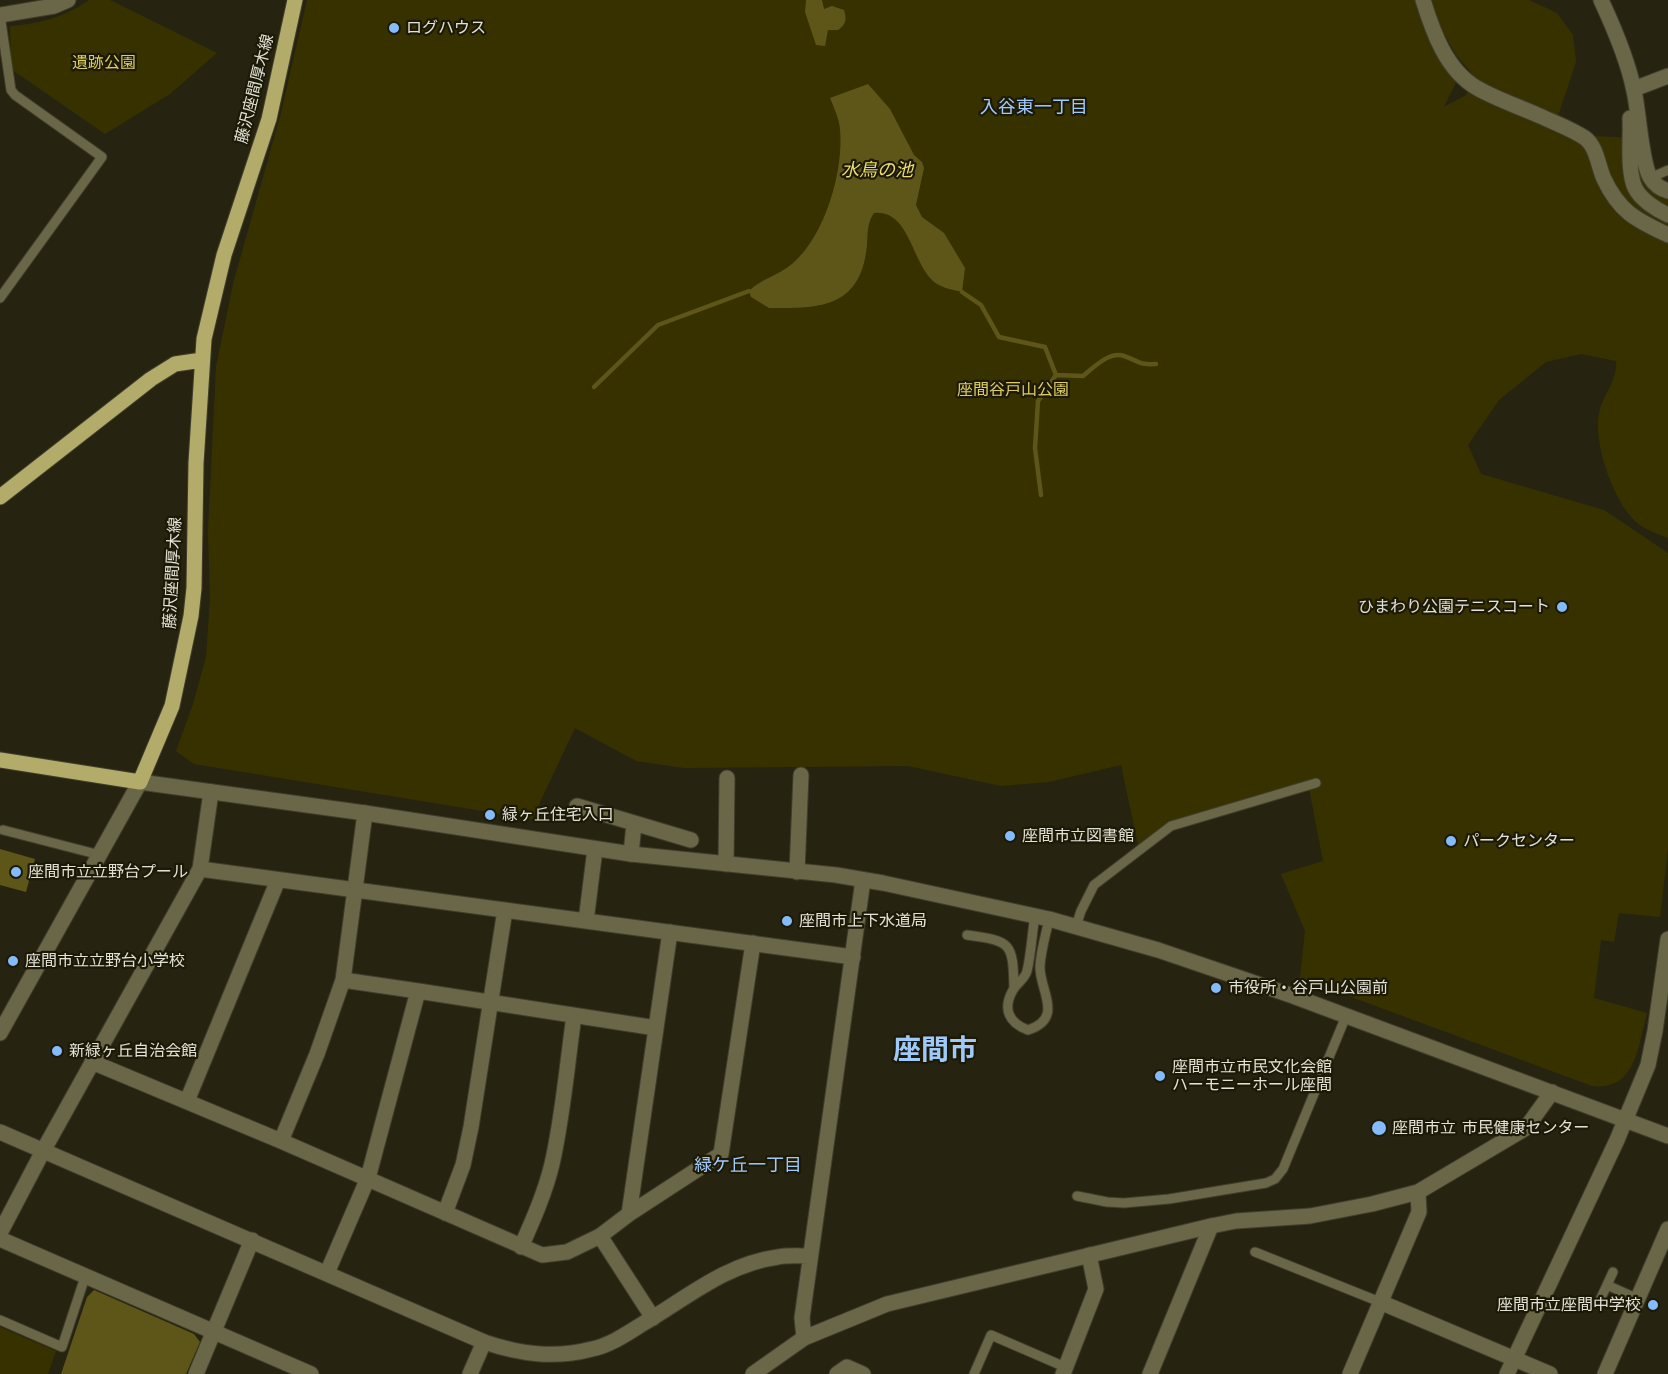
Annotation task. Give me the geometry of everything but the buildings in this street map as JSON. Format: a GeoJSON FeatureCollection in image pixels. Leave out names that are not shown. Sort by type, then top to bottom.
{"type":"FeatureCollection","features":[{"type":"Feature","properties":{"kind":"main road","name":"藤沢座間厚木線"},"geometry":{"type":"LineString","coordinates":[[140,782],[172,706],[191,616],[202,360],[213,297],[224,255],[269,119],[295,0]]}},
{"type":"Feature","properties":{"kind":"main road"},"geometry":{"type":"LineString","coordinates":[[0,497],[151,379],[175,364],[202,360]]}},
{"type":"Feature","properties":{"kind":"main road"},"geometry":{"type":"LineString","coordinates":[[0,760],[140,782]]}},
{"type":"Feature","properties":{"kind":"street"},"geometry":{"type":"LineString","coordinates":[[0,15],[54,6],[68,0]]}},
{"type":"Feature","properties":{"kind":"street"},"geometry":{"type":"LineString","coordinates":[[1423,0],[1434,33],[1454,68],[1476,87],[1587,139],[1604,179],[1617,202],[1635,219],[1668,235]]}},
{"type":"Feature","properties":{"kind":"street"},"geometry":{"type":"LineString","coordinates":[[1600,0],[1611,21],[1634,89],[1650,178],[1661,189],[1668,191]]}},
{"type":"Feature","properties":{"kind":"street"},"geometry":{"type":"LineString","coordinates":[[1634,89],[1668,76]]}},
{"type":"Feature","properties":{"kind":"street"},"geometry":{"type":"LineString","coordinates":[[1634,89],[1630,108],[1632,171],[1635,188],[1643,199],[1668,215]]}},
{"type":"Feature","properties":{"kind":"street"},"geometry":{"type":"LineString","coordinates":[[797,872],[801,775]]}},
{"type":"Feature","properties":{"kind":"street"},"geometry":{"type":"LineString","coordinates":[[726,864],[727,778]]}},
{"type":"Feature","properties":{"kind":"street"},"geometry":{"type":"LineString","coordinates":[[0,1033],[140,782],[365,813],[631,854],[863,880],[1042,918],[1158,950],[1346,1016],[1668,1137]]}},
{"type":"Feature","properties":{"kind":"street"},"geometry":{"type":"LineString","coordinates":[[0,1233],[43,1151],[200,869],[211,792]]}},
{"type":"Feature","properties":{"kind":"street"},"geometry":{"type":"LineString","coordinates":[[577,806],[691,840]]}},
{"type":"Feature","properties":{"kind":"street"},"geometry":{"type":"LineString","coordinates":[[281,1141],[317,1054],[343,980],[365,813]]}},
{"type":"Feature","properties":{"kind":"street"},"geometry":{"type":"LineString","coordinates":[[631,854],[634,824]]}},
{"type":"Feature","properties":{"kind":"street"},"geometry":{"type":"LineString","coordinates":[[586,921],[595,849]]}},
{"type":"Feature","properties":{"kind":"street"},"geometry":{"type":"LineString","coordinates":[[200,869],[853,957]]}},
{"type":"Feature","properties":{"kind":"street"},"geometry":{"type":"LineString","coordinates":[[187,1101],[278,880]]}},
{"type":"Feature","properties":{"kind":"street"},"geometry":{"type":"LineString","coordinates":[[804,1338],[802,1318],[863,880]]}},
{"type":"Feature","properties":{"kind":"street"},"geometry":{"type":"LineString","coordinates":[[445,1213],[463,1165],[505,910]]}},
{"type":"Feature","properties":{"kind":"street"},"geometry":{"type":"LineString","coordinates":[[629,1214],[670,932]]}},
{"type":"Feature","properties":{"kind":"street"},"geometry":{"type":"LineString","coordinates":[[1507,1374],[1641,1082],[1653,1048],[1668,939]]}},
{"type":"Feature","properties":{"kind":"street"},"geometry":{"type":"LineString","coordinates":[[92,1062],[368,1178],[521,1247],[542,1255],[567,1252],[600,1236],[629,1214],[721,1154],[753,943]]}},
{"type":"Feature","properties":{"kind":"street"},"geometry":{"type":"LineString","coordinates":[[343,980],[656,1028]]}},
{"type":"Feature","properties":{"kind":"street"},"geometry":{"type":"LineString","coordinates":[[327,1273],[368,1178],[418,991]]}},
{"type":"Feature","properties":{"kind":"street"},"geometry":{"type":"LineString","coordinates":[[521,1247],[538,1210],[552,1165],[574,1016]]}},
{"type":"Feature","properties":{"kind":"street"},"geometry":{"type":"LineString","coordinates":[[753,1374],[804,1338],[887,1304],[1211,1226],[1236,1221],[1310,1216],[1418,1192],[1526,1128],[1552,1092]]}},
{"type":"Feature","properties":{"kind":"street"},"geometry":{"type":"LineString","coordinates":[[0,1132],[484,1342],[514,1352],[554,1355],[592,1349],[614,1341],[705,1283],[737,1268],[779,1257],[810,1256]]}},
{"type":"Feature","properties":{"kind":"street"},"geometry":{"type":"LineString","coordinates":[[1350,1374],[1419,1212],[1418,1192]]}},
{"type":"Feature","properties":{"kind":"street"},"geometry":{"type":"LineString","coordinates":[[1150,1374],[1211,1226]]}},
{"type":"Feature","properties":{"kind":"street"},"geometry":{"type":"LineString","coordinates":[[1605,1374],[1668,1229]]}},
{"type":"Feature","properties":{"kind":"street"},"geometry":{"type":"LineString","coordinates":[[600,1236],[653,1317]]}},
{"type":"Feature","properties":{"kind":"street"},"geometry":{"type":"LineString","coordinates":[[0,1239],[311,1374]]}},
{"type":"Feature","properties":{"kind":"street"},"geometry":{"type":"LineString","coordinates":[[196,1374],[252,1240]]}},
{"type":"Feature","properties":{"kind":"street"},"geometry":{"type":"LineString","coordinates":[[1064,1370],[1096,1289],[1089,1255]]}},
{"type":"Feature","properties":{"kind":"street"},"geometry":{"type":"LineString","coordinates":[[1380,1302],[1550,1374]]}},
{"type":"Feature","properties":{"kind":"street"},"geometry":{"type":"LineString","coordinates":[[470,1374],[484,1342]]}},
{"type":"Feature","properties":{"kind":"street"},"geometry":{"type":"LineString","coordinates":[[837,1374],[847,1367],[863,1374]]}},
{"type":"Feature","properties":{"kind":"lane"},"geometry":{"type":"LineString","coordinates":[[0,15],[11,90],[102,157],[0,298]]}},
{"type":"Feature","properties":{"kind":"lane"},"geometry":{"type":"LineString","coordinates":[[1650,178],[1668,170]]}},
{"type":"Feature","properties":{"kind":"lane"},"geometry":{"type":"LineString","coordinates":[[1076,926],[1094,885],[1171,826],[1316,783]]}},
{"type":"Feature","properties":{"kind":"lane"},"geometry":{"type":"LineString","coordinates":[[3,830],[100,855]]}},
{"type":"Feature","properties":{"kind":"lane"},"geometry":{"type":"LineString","coordinates":[[1042,918],[1040,967],[1048,1001],[1046,1016],[1042,1024],[1028,1030],[1017,1026],[1009,1015],[1011,995],[1027,973],[1042,918]]}},
{"type":"Feature","properties":{"kind":"lane"},"geometry":{"type":"LineString","coordinates":[[967,936],[996,939],[1009,948],[1013,955],[1014,988]]}},
{"type":"Feature","properties":{"kind":"lane"},"geometry":{"type":"LineString","coordinates":[[1014,988],[1027,979],[1036,981],[1043,987]]}},
{"type":"Feature","properties":{"kind":"lane"},"geometry":{"type":"LineString","coordinates":[[1077,1196],[1107,1202],[1148,1202],[1266,1183],[1275,1179],[1283,1169],[1346,1016]]}},
{"type":"Feature","properties":{"kind":"lane"},"geometry":{"type":"LineString","coordinates":[[1255,1252],[1380,1302]]}},
{"type":"Feature","properties":{"kind":"lane"},"geometry":{"type":"LineString","coordinates":[[1600,1300],[1613,1272]]}},
{"type":"Feature","properties":{"kind":"lane"},"geometry":{"type":"LineString","coordinates":[[0,1320],[62,1347],[85,1277]]}},
{"type":"Feature","properties":{"kind":"lane"},"geometry":{"type":"LineString","coordinates":[[1607,1285],[1638,1299]]}},
{"type":"Feature","properties":{"kind":"lane"},"geometry":{"type":"LineString","coordinates":[[974,1374],[991,1335],[1064,1370]]}},
{"type":"Feature","properties":{"kind":"green space","name":"遺跡公園"},"geometry":{"type":"Polygon","coordinates":[[[89,0],[110,0],[217,53],[170,94],[105,134],[11,69],[10,26],[51,19],[89,0]]]}},
{"type":"Feature","properties":{"kind":"green space","name":"座間谷戸山公園"},"geometry":{"type":"Polygon","coordinates":[[[307,0],[1417,0],[1457,80],[1444,107],[1466,95],[1474,80],[1471,72],[1457,57],[1448,41],[1432,0],[1529,0],[1557,13],[1573,35],[1576,62],[1558,116],[1594,136],[1636,138],[1642,175],[1646,183],[1658,196],[1668,200],[1668,538],[1638,524],[1627,511],[1612,484],[1601,452],[1598,422],[1600,409],[1615,373],[1616,361],[1581,354],[1546,362],[1499,400],[1468,445],[1481,474],[1604,510],[1668,553],[1668,849],[1660,917],[1619,913],[1614,942],[1601,940],[1594,998],[1647,1013],[1633,1064],[1626,1074],[1607,1086],[1592,1086],[1300,978],[1305,931],[1281,874],[1323,861],[1308,783],[1170,825],[1139,849],[1121,765],[1049,782],[1001,786],[908,766],[684,768],[636,761],[575,728],[532,819],[194,764],[176,751],[193,704],[206,657],[210,599],[208,530],[216,367],[233,284],[281,113],[307,0]]]}},
{"type":"Feature","properties":{"kind":"green space"},"geometry":{"type":"Polygon","coordinates":[[[0,1327],[56,1351],[48,1374],[0,1374],[0,1327]]]}},
{"type":"Feature","properties":{"kind":"water"},"geometry":{"type":"Polygon","coordinates":[[[806,0],[822,0],[824,9],[832,6],[844,10],[846,19],[844,24],[838,30],[828,30],[825,46],[816,45],[805,12],[806,0]]]}},
{"type":"Feature","properties":{"kind":"water","name":"水鳥の池"},"geometry":{"type":"Polygon","coordinates":[[[868,84],[890,109],[914,155],[922,162],[924,168],[916,205],[922,217],[944,233],[965,268],[962,292],[939,285],[930,278],[904,230],[887,214],[874,213],[868,227],[866,253],[861,272],[854,286],[831,302],[818,306],[769,308],[751,297],[749,291],[787,268],[804,252],[823,220],[830,202],[839,164],[840,129],[830,98],[868,84]]]}},
{"type":"Feature","properties":{"kind":"water","name":"座間市立立野台プール"},"geometry":{"type":"Polygon","coordinates":[[[0,849],[35,859],[26,892],[0,885],[0,849]]]}},
{"type":"Feature","properties":{"kind":"water"},"geometry":{"type":"Polygon","coordinates":[[[94,1290],[194,1334],[200,1342],[186,1374],[61,1374],[87,1297],[94,1290]]]}},
{"type":"Feature","properties":{"kind":"waterway"},"geometry":{"type":"LineString","coordinates":[[594,387],[658,325],[749,291]]}},
{"type":"Feature","properties":{"kind":"waterway"},"geometry":{"type":"LineString","coordinates":[[962,292],[981,305],[999,337],[1045,347],[1056,375],[1083,376],[1102,361],[1118,355],[1142,363],[1156,364]]}},
{"type":"Feature","properties":{"kind":"waterway"},"geometry":{"type":"LineString","coordinates":[[1041,495],[1035,448],[1038,401],[1056,375]]}},
{"type":"Feature","properties":{"kind":"place","name":"ログハウス"},"geometry":{"type":"Point","coordinates":[394,28]}},
{"type":"Feature","properties":{"kind":"place","name":"ひまわり公園テニスコート"},"geometry":{"type":"Point","coordinates":[1562,607]}},
{"type":"Feature","properties":{"kind":"place","name":"緑ヶ丘住宅入口"},"geometry":{"type":"Point","coordinates":[490,815]}},
{"type":"Feature","properties":{"kind":"place","name":"座間市立図書館"},"geometry":{"type":"Point","coordinates":[1010,836]}},
{"type":"Feature","properties":{"kind":"place","name":"パークセンター"},"geometry":{"type":"Point","coordinates":[1451,841]}},
{"type":"Feature","properties":{"kind":"place","name":"座間市立立野台プール"},"geometry":{"type":"Point","coordinates":[16,872]}},
{"type":"Feature","properties":{"kind":"place","name":"座間市上下水道局"},"geometry":{"type":"Point","coordinates":[787,921]}},
{"type":"Feature","properties":{"kind":"place","name":"座間市立立野台小学校"},"geometry":{"type":"Point","coordinates":[13,961]}},
{"type":"Feature","properties":{"kind":"place","name":"市役所・谷戸山公園前"},"geometry":{"type":"Point","coordinates":[1216,988]}},
{"type":"Feature","properties":{"kind":"place","name":"新緑ヶ丘自治会館"},"geometry":{"type":"Point","coordinates":[57,1051]}},
{"type":"Feature","properties":{"kind":"place","name":"座間市立市民文化会館 ハーモニーホール座間"},"geometry":{"type":"Point","coordinates":[1160,1076]}},
{"type":"Feature","properties":{"kind":"place","name":"座間市立 市民健康センター"},"geometry":{"type":"Point","coordinates":[1379,1128]}},
{"type":"Feature","properties":{"kind":"place","name":"座間市立座間中学校"},"geometry":{"type":"Point","coordinates":[1653,1305]}},
{"type":"Feature","properties":{"kind":"district","name":"入谷東一丁目"},"geometry":{"type":"Point","coordinates":[1034,108]}},
{"type":"Feature","properties":{"kind":"district","name":"座間市"},"geometry":{"type":"Point","coordinates":[935,1051]}},
{"type":"Feature","properties":{"kind":"district","name":"緑ケ丘一丁目"},"geometry":{"type":"Point","coordinates":[748,1166]}}]}
